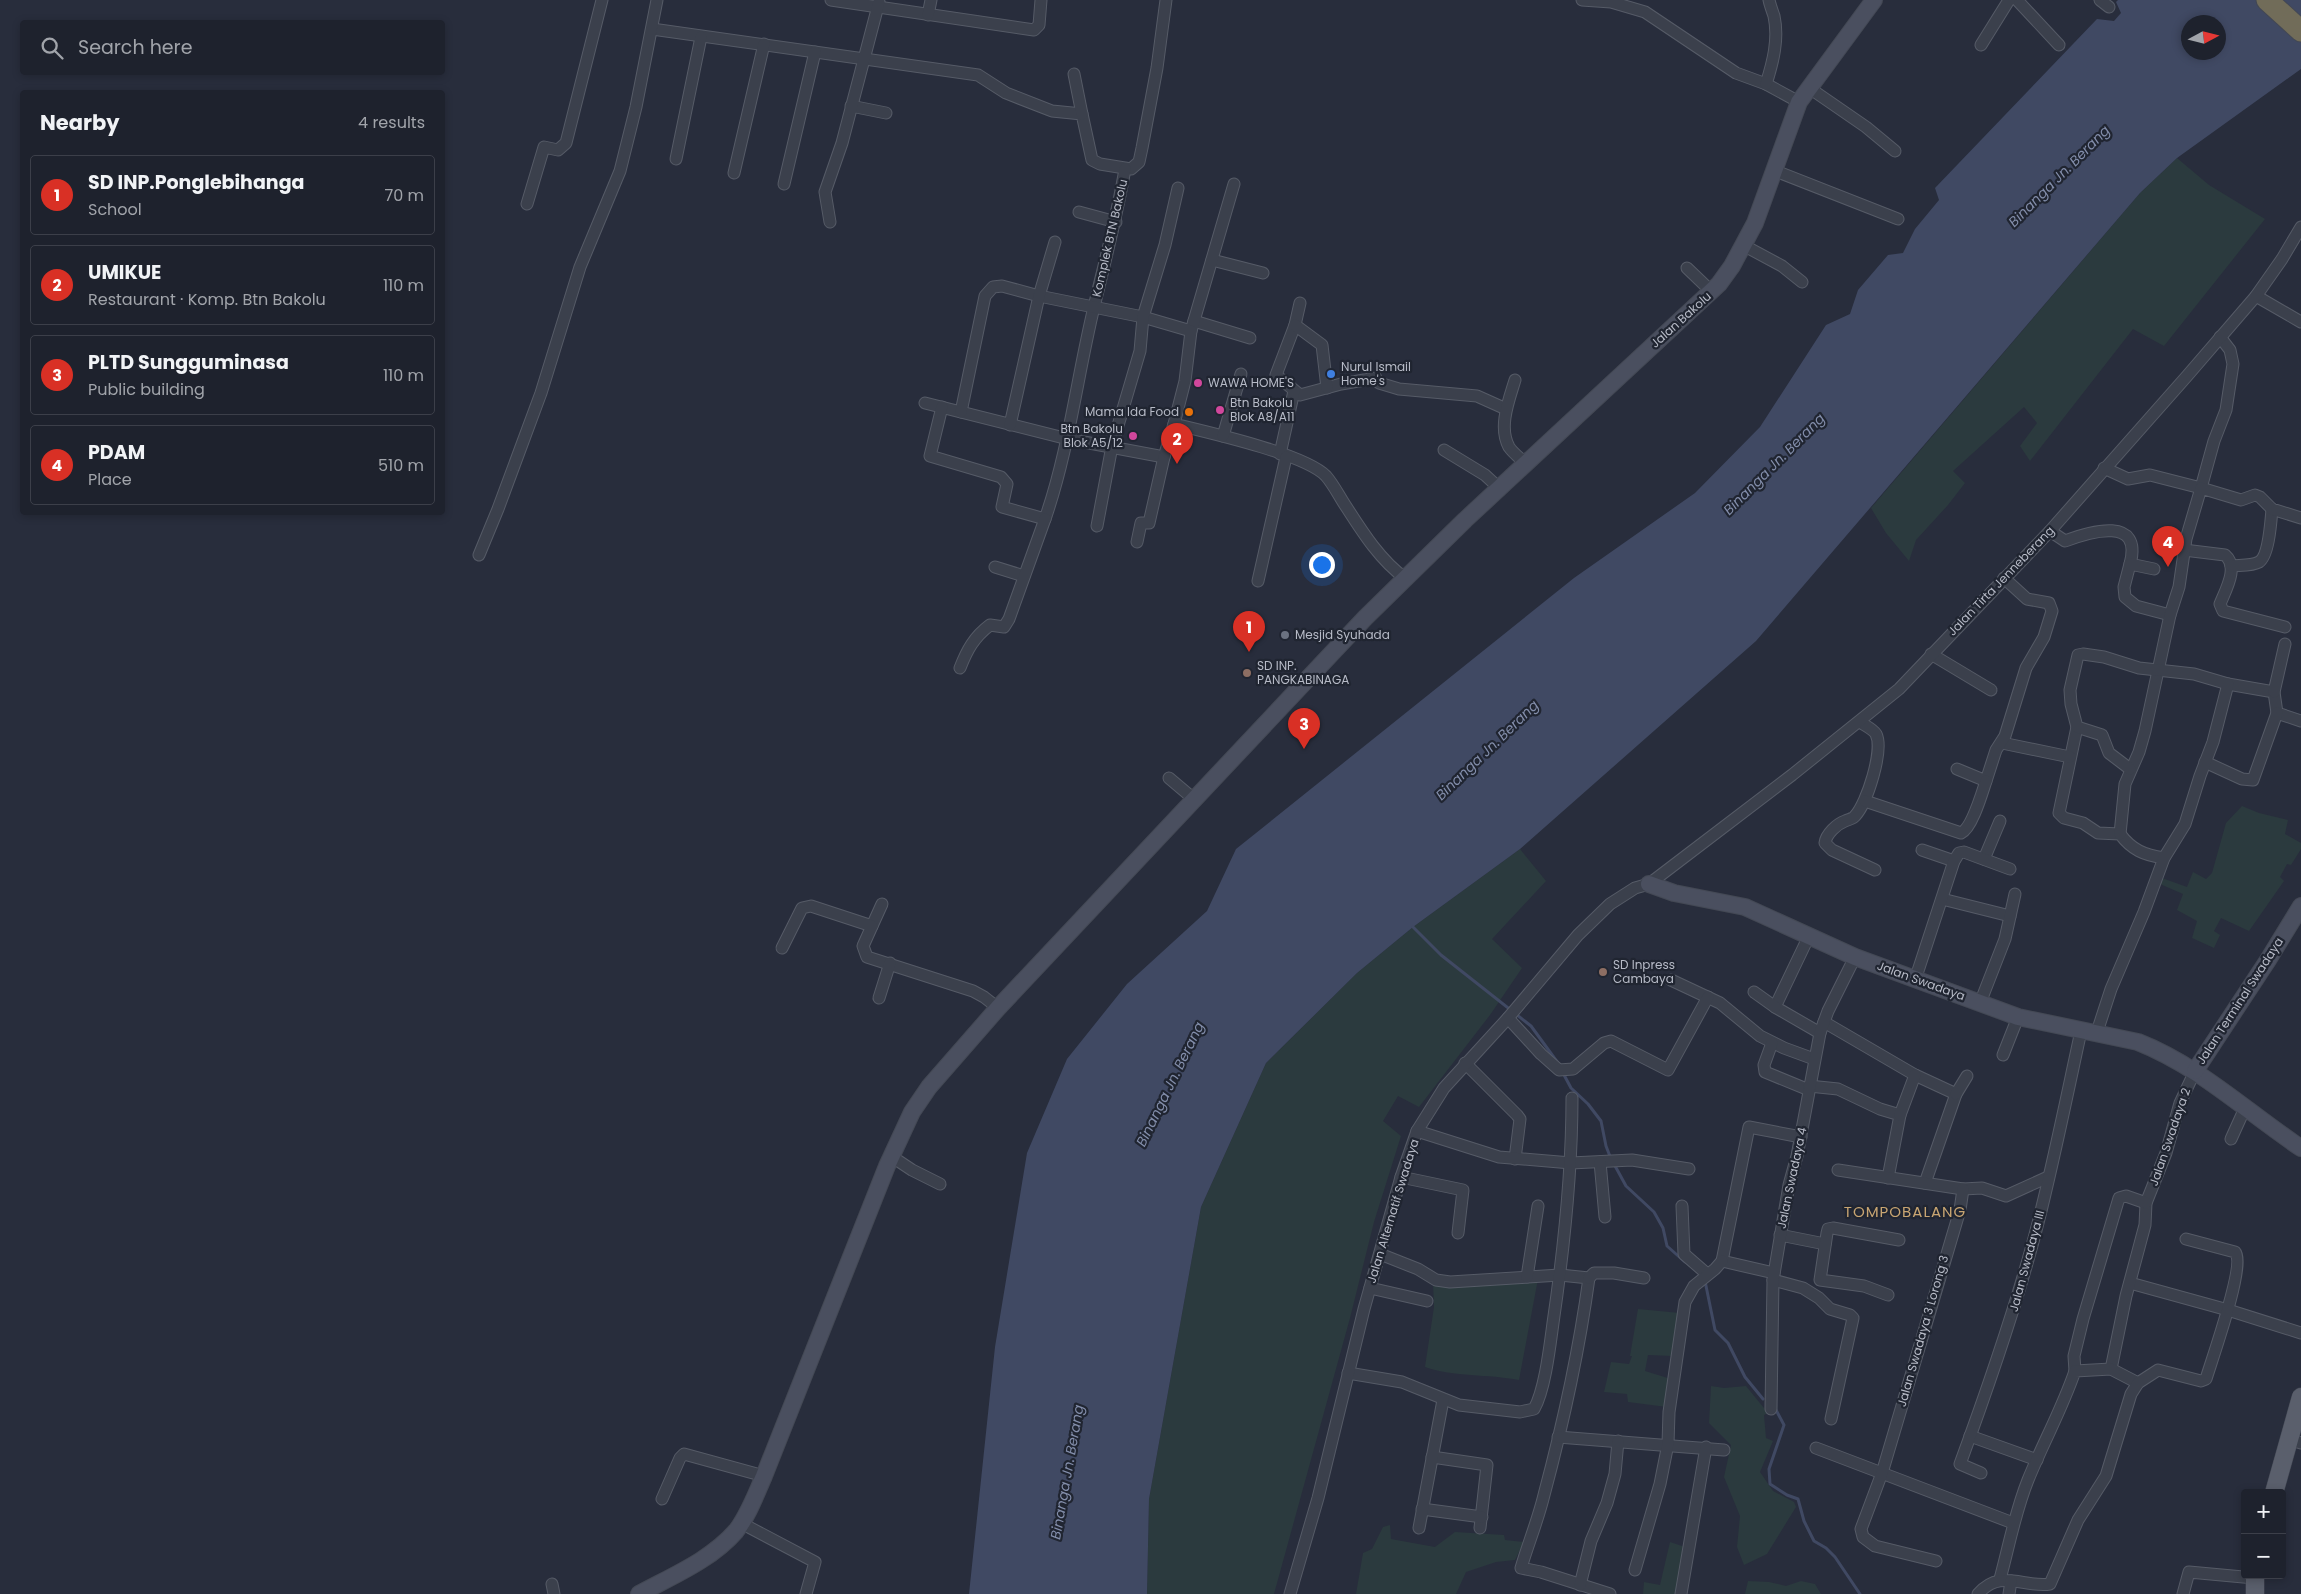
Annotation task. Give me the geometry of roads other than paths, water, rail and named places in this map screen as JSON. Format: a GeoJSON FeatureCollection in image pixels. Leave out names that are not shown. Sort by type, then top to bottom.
{"type":"FeatureCollection","features":[{"type":"Feature","properties":{"kind":"highway"},"geometry":{"type":"LineString","coordinates":[[2267,0],[2301,32]]}},
{"type":"Feature","properties":{"kind":"main road","name":"Jalan Bakolu"},"geometry":{"type":"LineString","coordinates":[[643,1593],[689,1568],[728,1538],[741,1523],[764,1476],[891,1156],[922,1096],[996,1007],[1191,797],[1405,578],[1708,288],[1726,276],[1755,223],[1773,170],[1793,98],[1808,87],[1874,0]]}},
{"type":"Feature","properties":{"kind":"main road","name":"Jalan Swadaya"},"geometry":{"type":"LineString","coordinates":[[1649,884],[1674,893],[1745,907],[1855,957],[2018,1017],[2138,1042],[2154,1048],[2195,1071],[2301,1148]]}},
{"type":"Feature","properties":{"kind":"main road","name":"Jalan Terminal Swadaya"},"geometry":{"type":"LineString","coordinates":[[2195,1071],[2301,906]]}},
{"type":"Feature","properties":{"kind":"main road"},"geometry":{"type":"LineString","coordinates":[[2276,1489],[2295,1441],[2301,1397]]}},
{"type":"Feature","properties":{"kind":"street"},"geometry":{"type":"LineString","coordinates":[[527,204],[544,148],[558,150],[566,143],[602,0]]}},
{"type":"Feature","properties":{"kind":"street"},"geometry":{"type":"LineString","coordinates":[[479,555],[541,393],[580,267],[620,170],[652,29],[656,0]]}},
{"type":"Feature","properties":{"kind":"street"},"geometry":{"type":"LineString","coordinates":[[831,0],[879,4],[928,15],[1034,30],[1039,25],[1041,0]]}},
{"type":"Feature","properties":{"kind":"street"},"geometry":{"type":"LineString","coordinates":[[928,15],[931,0]]}},
{"type":"Feature","properties":{"kind":"street"},"geometry":{"type":"LineString","coordinates":[[1074,74],[1092,160],[1100,164],[1131,169],[1139,162],[1157,68],[1166,0]]}},
{"type":"Feature","properties":{"kind":"street"},"geometry":{"type":"LineString","coordinates":[[1582,0],[1611,1],[1645,12],[1720,64],[1793,98]]}},
{"type":"Feature","properties":{"kind":"street"},"geometry":{"type":"LineString","coordinates":[[1645,12],[1648,0]]}},
{"type":"Feature","properties":{"kind":"street"},"geometry":{"type":"LineString","coordinates":[[1766,84],[1774,60],[1775,47],[1774,16],[1769,0]]}},
{"type":"Feature","properties":{"kind":"street"},"geometry":{"type":"LineString","coordinates":[[1981,45],[2009,0]]}},
{"type":"Feature","properties":{"kind":"street"},"geometry":{"type":"LineString","coordinates":[[2017,0],[2059,44]]}},
{"type":"Feature","properties":{"kind":"street"},"geometry":{"type":"LineString","coordinates":[[830,222],[825,192],[842,143],[879,4]]}},
{"type":"Feature","properties":{"kind":"street"},"geometry":{"type":"LineString","coordinates":[[652,29],[978,75],[1006,93],[1052,111],[1082,114]]}},
{"type":"Feature","properties":{"kind":"street"},"geometry":{"type":"LineString","coordinates":[[676,159],[701,37]]}},
{"type":"Feature","properties":{"kind":"street"},"geometry":{"type":"LineString","coordinates":[[734,173],[764,44]]}},
{"type":"Feature","properties":{"kind":"street"},"geometry":{"type":"LineString","coordinates":[[784,184],[815,52]]}},
{"type":"Feature","properties":{"kind":"street"},"geometry":{"type":"LineString","coordinates":[[1808,87],[1866,127],[1894,151]]}},
{"type":"Feature","properties":{"kind":"street"},"geometry":{"type":"LineString","coordinates":[[851,106],[886,113]]}},
{"type":"Feature","properties":{"kind":"street","name":"Komplek BTN Bakolu"},"geometry":{"type":"LineString","coordinates":[[960,668],[969,645],[982,630],[990,625],[1004,627],[1006,624],[1045,519],[1068,439],[1094,306],[1116,222],[1126,169]]}},
{"type":"Feature","properties":{"kind":"street"},"geometry":{"type":"LineString","coordinates":[[1773,170],[1898,219]]}},
{"type":"Feature","properties":{"kind":"street"},"geometry":{"type":"LineString","coordinates":[[1137,542],[1141,523],[1149,524],[1164,458],[1185,381],[1193,326],[1234,184]]}},
{"type":"Feature","properties":{"kind":"street"},"geometry":{"type":"LineString","coordinates":[[1097,526],[1112,446],[1140,351],[1143,317],[1178,188]]}},
{"type":"Feature","properties":{"kind":"street"},"geometry":{"type":"LineString","coordinates":[[1079,212],[1116,222]]}},
{"type":"Feature","properties":{"kind":"street","name":"Jalan Tirta Jenneberang"},"geometry":{"type":"LineString","coordinates":[[1649,884],[1860,722],[1899,689],[2050,530],[2256,296],[2282,259],[2301,227]]}},
{"type":"Feature","properties":{"kind":"street"},"geometry":{"type":"LineString","coordinates":[[1010,425],[1039,296],[1055,242]]}},
{"type":"Feature","properties":{"kind":"street"},"geometry":{"type":"LineString","coordinates":[[1744,245],[1782,266],[1802,282]]}},
{"type":"Feature","properties":{"kind":"street"},"geometry":{"type":"LineString","coordinates":[[1212,260],[1263,273]]}},
{"type":"Feature","properties":{"kind":"street"},"geometry":{"type":"LineString","coordinates":[[1688,268],[1708,288]]}},
{"type":"Feature","properties":{"kind":"street","name":"Komplek BTN Bakolu"},"geometry":{"type":"LineString","coordinates":[[961,412],[978,321],[988,291],[1002,286],[1039,296],[1250,338]]}},
{"type":"Feature","properties":{"kind":"street"},"geometry":{"type":"LineString","coordinates":[[2256,296],[2301,322]]}},
{"type":"Feature","properties":{"kind":"street"},"geometry":{"type":"LineString","coordinates":[[1300,303],[1295,325],[1276,375],[1300,395],[1376,378],[1379,383],[1399,389],[1477,396],[1506,409]]}},
{"type":"Feature","properties":{"kind":"street"},"geometry":{"type":"LineString","coordinates":[[1295,325],[1322,344],[1328,388]]}},
{"type":"Feature","properties":{"kind":"street"},"geometry":{"type":"LineString","coordinates":[[2120,834],[2125,784],[2141,746],[2170,615],[2179,587],[2184,550],[2214,441],[2226,410],[2233,364],[2230,350],[2220,337]]}},
{"type":"Feature","properties":{"kind":"street"},"geometry":{"type":"LineString","coordinates":[[1223,436],[1241,374]]}},
{"type":"Feature","properties":{"kind":"street"},"geometry":{"type":"LineString","coordinates":[[1515,380],[1506,409],[1505,435],[1510,449],[1526,464]]}},
{"type":"Feature","properties":{"kind":"street"},"geometry":{"type":"LineString","coordinates":[[1258,581],[1294,391]]}},
{"type":"Feature","properties":{"kind":"street"},"geometry":{"type":"LineString","coordinates":[[925,403],[1068,439],[1112,446],[1164,458]]}},
{"type":"Feature","properties":{"kind":"street"},"geometry":{"type":"LineString","coordinates":[[942,408],[930,456],[1001,477],[1007,484],[1002,507],[1045,519]]}},
{"type":"Feature","properties":{"kind":"street"},"geometry":{"type":"LineString","coordinates":[[1174,424],[1223,436],[1310,465],[1327,477],[1348,510],[1382,556],[1395,571],[1405,578]]}},
{"type":"Feature","properties":{"kind":"street"},"geometry":{"type":"LineString","coordinates":[[1444,450],[1485,475],[1499,488]]}},
{"type":"Feature","properties":{"kind":"street"},"geometry":{"type":"LineString","coordinates":[[2104,468],[2128,479],[2150,475],[2241,500],[2255,495],[2260,497],[2272,509],[2301,518]]}},
{"type":"Feature","properties":{"kind":"street"},"geometry":{"type":"LineString","coordinates":[[2231,566],[2256,563],[2261,559],[2268,539],[2272,509]]}},
{"type":"Feature","properties":{"kind":"street"},"geometry":{"type":"LineString","coordinates":[[2050,530],[2065,541],[2096,531],[2118,531],[2129,538],[2132,543],[2133,553],[2124,587],[2125,597],[2136,606],[2170,615]]}},
{"type":"Feature","properties":{"kind":"street"},"geometry":{"type":"LineString","coordinates":[[2184,550],[2225,555],[2229,559],[2231,566],[2230,578],[2220,608],[2223,611],[2285,627]]}},
{"type":"Feature","properties":{"kind":"street"},"geometry":{"type":"LineString","coordinates":[[2130,564],[2154,569]]}},
{"type":"Feature","properties":{"kind":"street"},"geometry":{"type":"LineString","coordinates":[[996,567],[1024,576]]}},
{"type":"Feature","properties":{"kind":"street"},"geometry":{"type":"LineString","coordinates":[[1865,801],[1961,833],[1970,823],[1996,750],[2002,743],[2026,668],[2044,637],[2052,611],[2049,603],[2027,598],[2004,578]]}},
{"type":"Feature","properties":{"kind":"street"},"geometry":{"type":"LineString","coordinates":[[2205,762],[2242,779],[2253,780],[2277,713],[2274,692],[2285,644]]}},
{"type":"Feature","properties":{"kind":"street"},"geometry":{"type":"LineString","coordinates":[[1931,654],[1991,690]]}},
{"type":"Feature","properties":{"kind":"street"},"geometry":{"type":"LineString","coordinates":[[2164,858],[2148,855],[2133,849],[2120,834],[2098,833],[2083,823],[2061,816],[2058,809],[2077,727],[2071,704],[2070,690],[2076,659],[2080,654],[2104,657],[2127,666],[2194,674],[2228,684],[2274,692]]}},
{"type":"Feature","properties":{"kind":"street","name":"Jalan Swadaya III"},"geometry":{"type":"LineString","coordinates":[[1981,1473],[1960,1464],[2008,1327],[2088,1033],[2111,989],[2144,912],[2164,858],[2185,824],[2213,742],[2228,684]]}},
{"type":"Feature","properties":{"kind":"street"},"geometry":{"type":"LineString","coordinates":[[2277,713],[2301,721]]}},
{"type":"Feature","properties":{"kind":"street"},"geometry":{"type":"LineString","coordinates":[[1860,722],[1872,730],[1876,736],[1876,766],[1865,801],[1854,818],[1838,825],[1825,840],[1825,843],[1832,850],[1875,870]]}},
{"type":"Feature","properties":{"kind":"street"},"geometry":{"type":"LineString","coordinates":[[2077,727],[2102,734],[2110,753],[2130,769]]}},
{"type":"Feature","properties":{"kind":"street"},"geometry":{"type":"LineString","coordinates":[[2002,743],[2070,757]]}},
{"type":"Feature","properties":{"kind":"street"},"geometry":{"type":"LineString","coordinates":[[1957,769],[1986,781]]}},
{"type":"Feature","properties":{"kind":"street"},"geometry":{"type":"LineString","coordinates":[[1169,778],[1191,797]]}},
{"type":"Feature","properties":{"kind":"street"},"geometry":{"type":"LineString","coordinates":[[1984,859],[2000,821]]}},
{"type":"Feature","properties":{"kind":"street"},"geometry":{"type":"LineString","coordinates":[[1922,850],[1954,861]]}},
{"type":"Feature","properties":{"kind":"street"},"geometry":{"type":"LineString","coordinates":[[1915,980],[1954,861],[1959,853],[1964,852],[2010,869]]}},
{"type":"Feature","properties":{"kind":"street","name":"Jalan Alternatif Swadaya"},"geometry":{"type":"LineString","coordinates":[[1290,1594],[1318,1498],[1370,1288],[1401,1177],[1417,1131],[1444,1088],[1508,1018],[1578,935],[1610,904],[1634,888],[1649,884]]}},
{"type":"Feature","properties":{"kind":"street"},"geometry":{"type":"LineString","coordinates":[[1980,1003],[2005,939],[2015,894]]}},
{"type":"Feature","properties":{"kind":"street"},"geometry":{"type":"LineString","coordinates":[[1942,899],[2010,916]]}},
{"type":"Feature","properties":{"kind":"street"},"geometry":{"type":"LineString","coordinates":[[882,904],[863,946],[867,957],[955,984],[984,997],[996,1007]]}},
{"type":"Feature","properties":{"kind":"street"},"geometry":{"type":"LineString","coordinates":[[782,948],[802,908],[806,906],[872,926]]}},
{"type":"Feature","properties":{"kind":"street"},"geometry":{"type":"LineString","coordinates":[[1776,1007],[1809,936]]}},
{"type":"Feature","properties":{"kind":"street","name":"Jalan Swadaya 4"},"geometry":{"type":"LineString","coordinates":[[1771,1409],[1773,1276],[1789,1185],[1802,1137],[1814,1059],[1822,1027],[1855,957]]}},
{"type":"Feature","properties":{"kind":"street"},"geometry":{"type":"LineString","coordinates":[[879,998],[890,963]]}},
{"type":"Feature","properties":{"kind":"street"},"geometry":{"type":"LineString","coordinates":[[1671,980],[1720,1003],[1750,1030],[1772,1043],[1814,1059]]}},
{"type":"Feature","properties":{"kind":"street"},"geometry":{"type":"LineString","coordinates":[[1754,992],[1776,1007],[1822,1027],[1915,1076],[1956,1094]]}},
{"type":"Feature","properties":{"kind":"street"},"geometry":{"type":"LineString","coordinates":[[1508,1018],[1541,1054],[1559,1070],[1573,1069],[1604,1043],[1610,1041],[1668,1070],[1708,997]]}},
{"type":"Feature","properties":{"kind":"street"},"geometry":{"type":"LineString","coordinates":[[2003,1055],[2018,1017]]}},
{"type":"Feature","properties":{"kind":"street"},"geometry":{"type":"LineString","coordinates":[[1772,1043],[1764,1065],[1766,1072],[1809,1088],[1838,1090],[1880,1109],[1900,1115]]}},
{"type":"Feature","properties":{"kind":"street"},"geometry":{"type":"LineString","coordinates":[[1465,1063],[1520,1119],[1515,1159]]}},
{"type":"Feature","properties":{"kind":"street","name":"Jalan Swadaya 2"},"geometry":{"type":"LineString","coordinates":[[2111,1369],[2144,1224],[2146,1203],[2166,1154],[2180,1103],[2195,1071]]}},
{"type":"Feature","properties":{"kind":"street"},"geometry":{"type":"LineString","coordinates":[[1888,1178],[1900,1115],[1915,1076]]}},
{"type":"Feature","properties":{"kind":"street"},"geometry":{"type":"LineString","coordinates":[[1925,1183],[1956,1094],[1967,1076]]}},
{"type":"Feature","properties":{"kind":"street"},"geometry":{"type":"LineString","coordinates":[[1348,1373],[1402,1382],[1443,1400],[1477,1408],[1520,1412],[1534,1408],[1550,1348],[1560,1275],[1572,1163],[1572,1098]]}},
{"type":"Feature","properties":{"kind":"street"},"geometry":{"type":"LineString","coordinates":[[2231,1139],[2245,1108]]}},
{"type":"Feature","properties":{"kind":"street"},"geometry":{"type":"LineString","coordinates":[[1635,1570],[1660,1484],[1668,1444],[1669,1412],[1686,1302],[1691,1289],[1722,1261],[1750,1128],[1802,1137]]}},
{"type":"Feature","properties":{"kind":"street"},"geometry":{"type":"LineString","coordinates":[[1417,1131],[1480,1152],[1515,1159],[1572,1163],[1632,1160],[1690,1169]]}},
{"type":"Feature","properties":{"kind":"street"},"geometry":{"type":"LineString","coordinates":[[891,1156],[912,1170],[940,1184]]}},
{"type":"Feature","properties":{"kind":"street"},"geometry":{"type":"LineString","coordinates":[[1600,1162],[1605,1217]]}},
{"type":"Feature","properties":{"kind":"street"},"geometry":{"type":"LineString","coordinates":[[1838,1170],[1963,1189],[1982,1188],[2003,1196],[2010,1196],[2048,1177]]}},
{"type":"Feature","properties":{"kind":"street"},"geometry":{"type":"LineString","coordinates":[[1401,1177],[1464,1190],[1458,1233]]}},
{"type":"Feature","properties":{"kind":"street","name":"Jalan Swadaya 3 Lorong 3"},"geometry":{"type":"LineString","coordinates":[[1936,1561],[1875,1546],[1864,1537],[1861,1529],[1882,1473],[1960,1210],[1963,1189]]}},
{"type":"Feature","properties":{"kind":"street"},"geometry":{"type":"LineString","coordinates":[[2009,1594],[2005,1580],[2013,1523],[2037,1460],[2075,1371],[2074,1356],[2084,1311],[2118,1198],[2126,1196],[2146,1203]]}},
{"type":"Feature","properties":{"kind":"street"},"geometry":{"type":"LineString","coordinates":[[1527,1277],[1538,1206]]}},
{"type":"Feature","properties":{"kind":"street"},"geometry":{"type":"LineString","coordinates":[[1682,1206],[1684,1254],[1707,1274]]}},
{"type":"Feature","properties":{"kind":"street"},"geometry":{"type":"LineString","coordinates":[[1888,1295],[1864,1286],[1820,1280],[1825,1244],[1830,1228],[1899,1240]]}},
{"type":"Feature","properties":{"kind":"street"},"geometry":{"type":"LineString","coordinates":[[1780,1235],[1825,1244]]}},
{"type":"Feature","properties":{"kind":"street"},"geometry":{"type":"LineString","coordinates":[[1978,1594],[1987,1585],[2005,1580],[2053,1589],[2078,1520],[2106,1476],[2131,1394],[2138,1383],[2158,1370],[2201,1380],[2206,1379],[2228,1310],[2237,1272],[2238,1254],[2186,1239]]}},
{"type":"Feature","properties":{"kind":"street"},"geometry":{"type":"LineString","coordinates":[[1380,1254],[1418,1269],[1436,1280],[1445,1282],[1472,1282],[1560,1275],[1589,1278]]}},
{"type":"Feature","properties":{"kind":"street"},"geometry":{"type":"LineString","coordinates":[[1722,1261],[1773,1276],[1803,1288],[1819,1298],[1830,1309],[1852,1316],[1853,1320],[1831,1418]]}},
{"type":"Feature","properties":{"kind":"street"},"geometry":{"type":"LineString","coordinates":[[1606,1593],[1541,1572],[1521,1568],[1544,1498],[1582,1328],[1589,1278],[1594,1273],[1601,1272],[1644,1278]]}},
{"type":"Feature","properties":{"kind":"street"},"geometry":{"type":"LineString","coordinates":[[2130,1283],[2228,1310],[2301,1333]]}},
{"type":"Feature","properties":{"kind":"street"},"geometry":{"type":"LineString","coordinates":[[1370,1288],[1427,1301]]}},
{"type":"Feature","properties":{"kind":"street"},"geometry":{"type":"LineString","coordinates":[[2075,1371],[2111,1369],[2138,1383]]}},
{"type":"Feature","properties":{"kind":"street"},"geometry":{"type":"LineString","coordinates":[[1419,1528],[1443,1400]]}},
{"type":"Feature","properties":{"kind":"street"},"geometry":{"type":"LineString","coordinates":[[1970,1436],[2037,1460]]}},
{"type":"Feature","properties":{"kind":"street"},"geometry":{"type":"LineString","coordinates":[[1558,1437],[1668,1444],[1724,1450]]}},
{"type":"Feature","properties":{"kind":"street"},"geometry":{"type":"LineString","coordinates":[[1580,1585],[1591,1542],[1607,1503],[1615,1474],[1618,1441]]}},
{"type":"Feature","properties":{"kind":"street"},"geometry":{"type":"LineString","coordinates":[[1681,1594],[1706,1448]]}},
{"type":"Feature","properties":{"kind":"street"},"geometry":{"type":"LineString","coordinates":[[1816,1448],[2013,1523]]}},
{"type":"Feature","properties":{"kind":"street"},"geometry":{"type":"LineString","coordinates":[[662,1499],[680,1458],[684,1454],[764,1476]]}},
{"type":"Feature","properties":{"kind":"street"},"geometry":{"type":"LineString","coordinates":[[1422,1509],[1481,1522],[1488,1465],[1432,1457]]}},
{"type":"Feature","properties":{"kind":"street"},"geometry":{"type":"LineString","coordinates":[[741,1523],[815,1562],[806,1594]]}},
{"type":"Feature","properties":{"kind":"street"},"geometry":{"type":"LineString","coordinates":[[2183,1594],[2189,1572],[2255,1582]]}},
{"type":"Feature","properties":{"kind":"water","name":"Binanga Jn. Berang"},"geometry":{"type":"Polygon","coordinates":[[[2118,0],[2301,0],[2301,69],[2177,158],[2140,193],[1756,641],[1520,849],[1413,927],[1357,973],[1266,1063],[1201,1207],[1149,1499],[1147,1594],[969,1594],[995,1347],[1027,1153],[1067,1059],[1127,984],[1207,911],[1236,849],[1574,578],[1695,493],[1760,427],[1826,325],[1850,314],[1858,290],[1888,255],[1903,253],[1915,229],[1939,200],[1935,188],[2097,19],[2114,21],[2121,13],[2116,2],[2118,0]]]}},
{"type":"Feature","properties":{"kind":"waterway"},"geometry":{"type":"LineString","coordinates":[[1413,927],[1441,955],[1531,1026],[1558,1063]]}},
{"type":"Feature","properties":{"kind":"waterway"},"geometry":{"type":"LineString","coordinates":[[1563,1073],[1571,1088],[1588,1104],[1601,1121],[1606,1146],[1611,1159]]}},
{"type":"Feature","properties":{"kind":"waterway"},"geometry":{"type":"LineString","coordinates":[[1614,1164],[1626,1186],[1654,1212],[1663,1228],[1667,1246],[1685,1262]]}},
{"type":"Feature","properties":{"kind":"waterway"},"geometry":{"type":"LineString","coordinates":[[1705,1281],[1715,1330],[1728,1343],[1745,1377],[1763,1399]]}},
{"type":"Feature","properties":{"kind":"waterway"},"geometry":{"type":"LineString","coordinates":[[1775,1408],[1784,1425],[1769,1469],[1770,1484],[1787,1495],[1798,1499],[1804,1521],[1814,1541],[1826,1548],[1835,1557],[1860,1594]]}},
{"type":"Feature","properties":{"kind":"place","name":"Nurul Ismail Home's"},"geometry":{"type":"Point","coordinates":[1331,374]}},
{"type":"Feature","properties":{"kind":"place","name":"WAWA HOME'S"},"geometry":{"type":"Point","coordinates":[1198,383]}},
{"type":"Feature","properties":{"kind":"place","name":"Btn Bakolu Blok A8/A11"},"geometry":{"type":"Point","coordinates":[1220,410]}},
{"type":"Feature","properties":{"kind":"place","name":"Mama Ida Food"},"geometry":{"type":"Point","coordinates":[1189,412]}},
{"type":"Feature","properties":{"kind":"place","name":"Btn Bakolu Blok A5/12"},"geometry":{"type":"Point","coordinates":[1133,436]}},
{"type":"Feature","properties":{"kind":"place","name":"UMIKUE"},"geometry":{"type":"Point","coordinates":[1177,464]}},
{"type":"Feature","properties":{"kind":"place","name":"PDAM"},"geometry":{"type":"Point","coordinates":[2168,567]}},
{"type":"Feature","properties":{"kind":"place","name":"Mesjid Syuhada"},"geometry":{"type":"Point","coordinates":[1285,635]}},
{"type":"Feature","properties":{"kind":"place","name":"SD INP.Ponglebihanga"},"geometry":{"type":"Point","coordinates":[1249,652]}},
{"type":"Feature","properties":{"kind":"place","name":"SD INP. PANGKABINAGA"},"geometry":{"type":"Point","coordinates":[1247,673]}},
{"type":"Feature","properties":{"kind":"place","name":"PLTD Sungguminasa"},"geometry":{"type":"Point","coordinates":[1304,749]}},
{"type":"Feature","properties":{"kind":"place","name":"SD Inpress Cambaya"},"geometry":{"type":"Point","coordinates":[1603,972]}},
{"type":"Feature","properties":{"kind":"district","name":"TOMPOBALANG"},"geometry":{"type":"Point","coordinates":[1905,1212]}}]}
